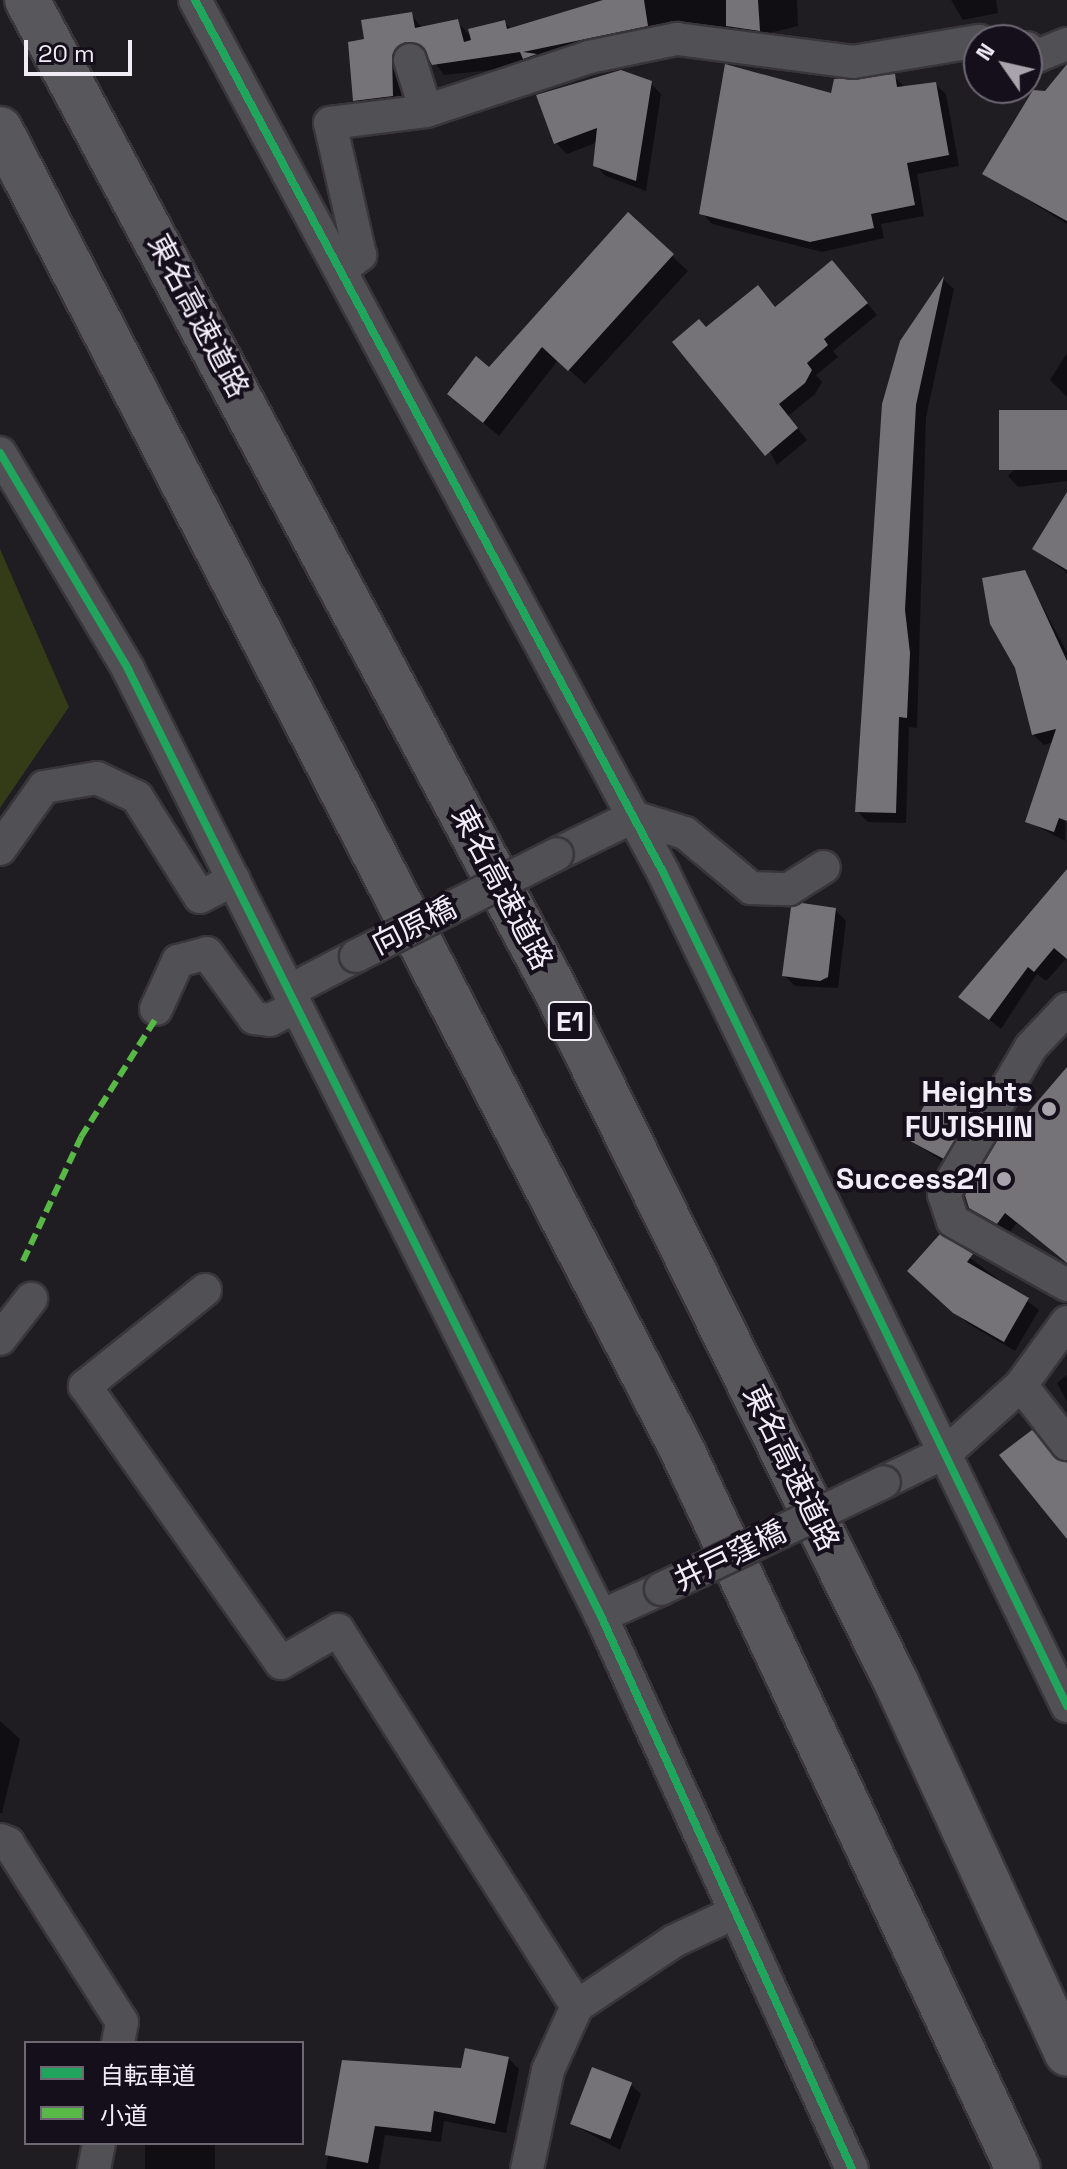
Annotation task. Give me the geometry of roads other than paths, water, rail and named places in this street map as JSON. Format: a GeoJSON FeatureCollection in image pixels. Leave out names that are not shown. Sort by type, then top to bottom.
{"type":"FeatureCollection","features":[{"type":"Feature","properties":{"kind":"highway","name":"東名高速道路"},"geometry":{"type":"LineString","coordinates":[[30,4],[553,985],[896,1682],[1067,2054]]}},
{"type":"Feature","properties":{"kind":"highway"},"geometry":{"type":"LineString","coordinates":[[0,129],[676,1438],[1018,2169]]}},
{"type":"Feature","properties":{"kind":"street"},"geometry":{"type":"LineString","coordinates":[[195,0],[633,817],[948,1451],[1067,1706]]}},
{"type":"Feature","properties":{"kind":"street"},"geometry":{"type":"LineString","coordinates":[[341,269],[360,255],[330,123],[426,111],[589,57],[677,39],[853,62],[963,44]]}},
{"type":"Feature","properties":{"kind":"street"},"geometry":{"type":"LineString","coordinates":[[1043,54],[1067,44]]}},
{"type":"Feature","properties":{"kind":"street"},"geometry":{"type":"LineString","coordinates":[[410,60],[426,111]]}},
{"type":"Feature","properties":{"kind":"street"},"geometry":{"type":"LineString","coordinates":[[0,453],[128,669],[601,1616],[852,2169]]}},
{"type":"Feature","properties":{"kind":"street"},"geometry":{"type":"LineString","coordinates":[[0,849],[44,787],[97,778],[137,797],[200,897],[234,880]]}},
{"type":"Feature","properties":{"kind":"street"},"geometry":{"type":"LineString","coordinates":[[633,817],[685,833],[751,888],[789,889],[824,867]]}},
{"type":"Feature","properties":{"kind":"street","name":"向原橋"},"geometry":{"type":"LineString","coordinates":[[156,1009],[178,961],[207,953],[254,1018],[270,1020],[293,999],[356,956],[633,817]]}},
{"type":"Feature","properties":{"kind":"street"},"geometry":{"type":"LineString","coordinates":[[1067,1009],[1031,1047],[944,1194],[953,1221],[1067,1285]]}},
{"type":"Feature","properties":{"kind":"street"},"geometry":{"type":"LineString","coordinates":[[205,1290],[85,1386],[281,1663],[338,1630],[577,2006]]}},
{"type":"Feature","properties":{"kind":"street"},"geometry":{"type":"LineString","coordinates":[[0,1339],[31,1299]]}},
{"type":"Feature","properties":{"kind":"street","name":"井戸窪橋"},"geometry":{"type":"LineString","coordinates":[[601,1616],[948,1451],[1021,1385],[1067,1322]]}},
{"type":"Feature","properties":{"kind":"street"},"geometry":{"type":"LineString","coordinates":[[1021,1385],[1067,1444]]}},
{"type":"Feature","properties":{"kind":"street"},"geometry":{"type":"LineString","coordinates":[[0,1840],[8,1843],[122,2022],[118,2041]]}},
{"type":"Feature","properties":{"kind":"street"},"geometry":{"type":"LineString","coordinates":[[527,2169],[548,2070],[577,2006],[674,1941],[736,1912]]}},
{"type":"Feature","properties":{"kind":"street"},"geometry":{"type":"LineString","coordinates":[[94,2169],[99,2145]]}},
{"type":"Feature","properties":{"kind":"place","name":"Heights FUJISHIN"},"geometry":{"type":"Point","coordinates":[1049,1109]}},
{"type":"Feature","properties":{"kind":"place","name":"Success21"},"geometry":{"type":"Point","coordinates":[1004,1179]}}]}
